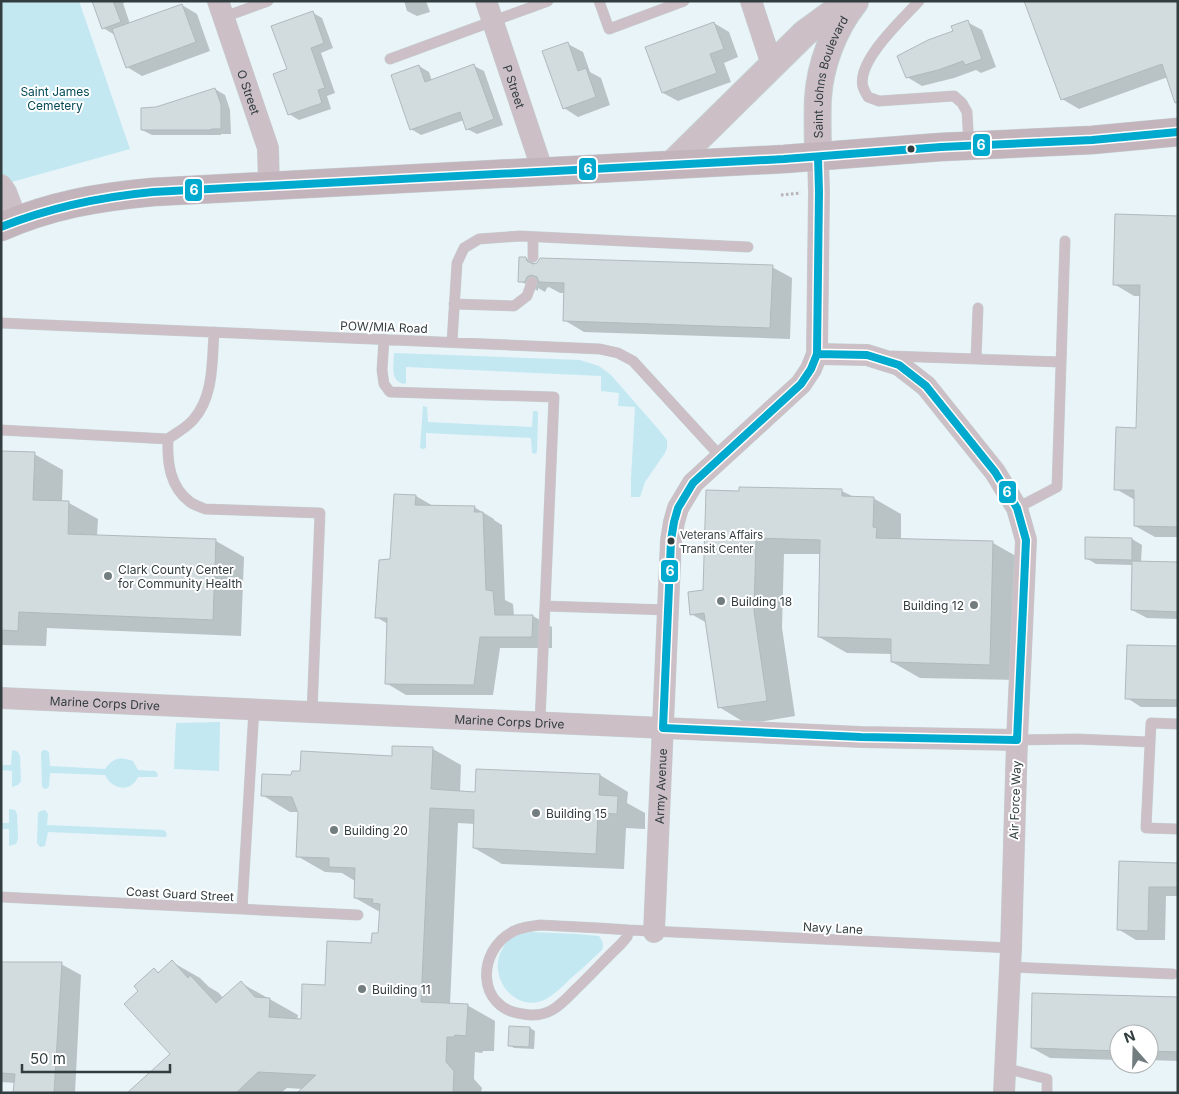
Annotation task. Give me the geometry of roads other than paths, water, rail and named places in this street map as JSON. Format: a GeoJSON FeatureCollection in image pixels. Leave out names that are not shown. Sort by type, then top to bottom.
{"type":"FeatureCollection","features":[{"type":"Feature","properties":{"kind":"main road"},"geometry":{"type":"LineString","coordinates":[[9,224],[61,206],[103,197],[153,192],[818,157],[863,152],[1087,140],[1178,132]]}},
{"type":"Feature","properties":{"kind":"street","name":"P Street"},"geometry":{"type":"LineString","coordinates":[[486,1],[544,172]]}},
{"type":"Feature","properties":{"kind":"street"},"geometry":{"type":"LineString","coordinates":[[750,1],[772,65]]}},
{"type":"Feature","properties":{"kind":"street"},"geometry":{"type":"LineString","coordinates":[[671,165],[805,33],[849,1]]}},
{"type":"Feature","properties":{"kind":"street","name":"Saint Johns Boulevard"},"geometry":{"type":"LineString","coordinates":[[818,157],[818,100],[826,58],[836,32],[856,1]]}},
{"type":"Feature","properties":{"kind":"street","name":"O Street"},"geometry":{"type":"LineString","coordinates":[[221,9],[268,148],[269,186]]}},
{"type":"Feature","properties":{"kind":"street","name":"Army Avenue"},"geometry":{"type":"LineString","coordinates":[[654,932],[671,540],[674,522],[678,508],[693,483],[801,384],[812,369],[817,354],[818,157]]}},
{"type":"Feature","properties":{"kind":"street"},"geometry":{"type":"LineString","coordinates":[[1,184],[6,192],[9,224]]}},
{"type":"Feature","properties":{"kind":"street","name":"Air Force Way"},"geometry":{"type":"LineString","coordinates":[[817,354],[867,355],[900,365],[926,386],[995,472],[1017,508],[1026,540],[1004,1093]]}},
{"type":"Feature","properties":{"kind":"street","name":"Marine Corps Drive"},"geometry":{"type":"LineString","coordinates":[[1,698],[861,737],[1017,740]]}},
{"type":"Feature","properties":{"kind":"lane"},"geometry":{"type":"LineString","coordinates":[[221,9],[268,1]]}},
{"type":"Feature","properties":{"kind":"lane"},"geometry":{"type":"LineString","coordinates":[[390,60],[548,1]]}},
{"type":"Feature","properties":{"kind":"lane"},"geometry":{"type":"LineString","coordinates":[[599,1],[609,29],[684,1]]}},
{"type":"Feature","properties":{"kind":"lane"},"geometry":{"type":"LineString","coordinates":[[919,1],[880,42],[865,69],[862,85],[868,97],[880,101],[954,96],[962,103],[967,112],[970,146]]}},
{"type":"Feature","properties":{"kind":"lane"},"geometry":{"type":"LineString","coordinates":[[452,342],[457,263],[464,248],[479,239],[520,236],[748,247]]}},
{"type":"Feature","properties":{"kind":"lane"},"geometry":{"type":"LineString","coordinates":[[533,237],[533,257]]}},
{"type":"Feature","properties":{"kind":"lane"},"geometry":{"type":"LineString","coordinates":[[1017,508],[1057,487],[1065,241]]}},
{"type":"Feature","properties":{"kind":"lane"},"geometry":{"type":"LineString","coordinates":[[454,304],[514,306],[527,296],[532,282]]}},
{"type":"Feature","properties":{"kind":"lane"},"geometry":{"type":"LineString","coordinates":[[976,359],[978,308]]}},
{"type":"Feature","properties":{"kind":"lane","name":"POW/MIA Road"},"geometry":{"type":"LineString","coordinates":[[1,323],[600,349],[618,353],[633,362],[721,456]]}},
{"type":"Feature","properties":{"kind":"lane"},"geometry":{"type":"LineString","coordinates":[[1,430],[168,440],[193,420],[205,402],[210,377],[214,332]]}},
{"type":"Feature","properties":{"kind":"lane"},"geometry":{"type":"LineString","coordinates":[[384,339],[382,370],[384,384],[390,392],[554,397],[540,722]]}},
{"type":"Feature","properties":{"kind":"lane"},"geometry":{"type":"LineString","coordinates":[[867,355],[1061,362]]}},
{"type":"Feature","properties":{"kind":"lane"},"geometry":{"type":"LineString","coordinates":[[168,440],[171,477],[181,493],[191,503],[204,509],[320,513],[312,712]]}},
{"type":"Feature","properties":{"kind":"lane"},"geometry":{"type":"LineString","coordinates":[[545,606],[668,610]]}},
{"type":"Feature","properties":{"kind":"lane"},"geometry":{"type":"LineString","coordinates":[[242,909],[254,709]]}},
{"type":"Feature","properties":{"kind":"lane"},"geometry":{"type":"LineString","coordinates":[[1178,724],[1151,723],[1146,828],[1178,829]]}},
{"type":"Feature","properties":{"kind":"lane"},"geometry":{"type":"LineString","coordinates":[[1017,740],[1077,739],[1150,742]]}},
{"type":"Feature","properties":{"kind":"lane","name":"Coast Guard Street"},"geometry":{"type":"LineString","coordinates":[[1,897],[358,915]]}},
{"type":"Feature","properties":{"kind":"lane","name":"Navy Lane"},"geometry":{"type":"LineString","coordinates":[[629,930],[627,937],[601,965],[561,1004],[551,1011],[532,1016],[516,1014],[497,1003],[489,990],[486,976],[490,957],[499,942],[513,931],[540,925],[629,930],[1010,958],[1174,974]]}},
{"type":"Feature","properties":{"kind":"lane"},"geometry":{"type":"LineString","coordinates":[[1005,1068],[1047,1079],[1047,1093]]}},
{"type":"Feature","properties":{"kind":"place","name":"Veterans Affairs Transit Center"},"geometry":{"type":"Point","coordinates":[671,541]}},
{"type":"Feature","properties":{"kind":"place","name":"Clark County Center for Community Health"},"geometry":{"type":"Point","coordinates":[108,576]}},
{"type":"Feature","properties":{"kind":"place","name":"Building 18"},"geometry":{"type":"Point","coordinates":[721,601]}},
{"type":"Feature","properties":{"kind":"place","name":"Building 12"},"geometry":{"type":"Point","coordinates":[974,605]}},
{"type":"Feature","properties":{"kind":"place","name":"Building 15"},"geometry":{"type":"Point","coordinates":[536,813]}},
{"type":"Feature","properties":{"kind":"place","name":"Building 20"},"geometry":{"type":"Point","coordinates":[334,830]}},
{"type":"Feature","properties":{"kind":"place","name":"Building 11"},"geometry":{"type":"Point","coordinates":[362,989]}},
{"type":"Feature","properties":{"kind":"park label","name":"Saint James Cemetery"},"geometry":{"type":"Point","coordinates":[55,98]}}]}
